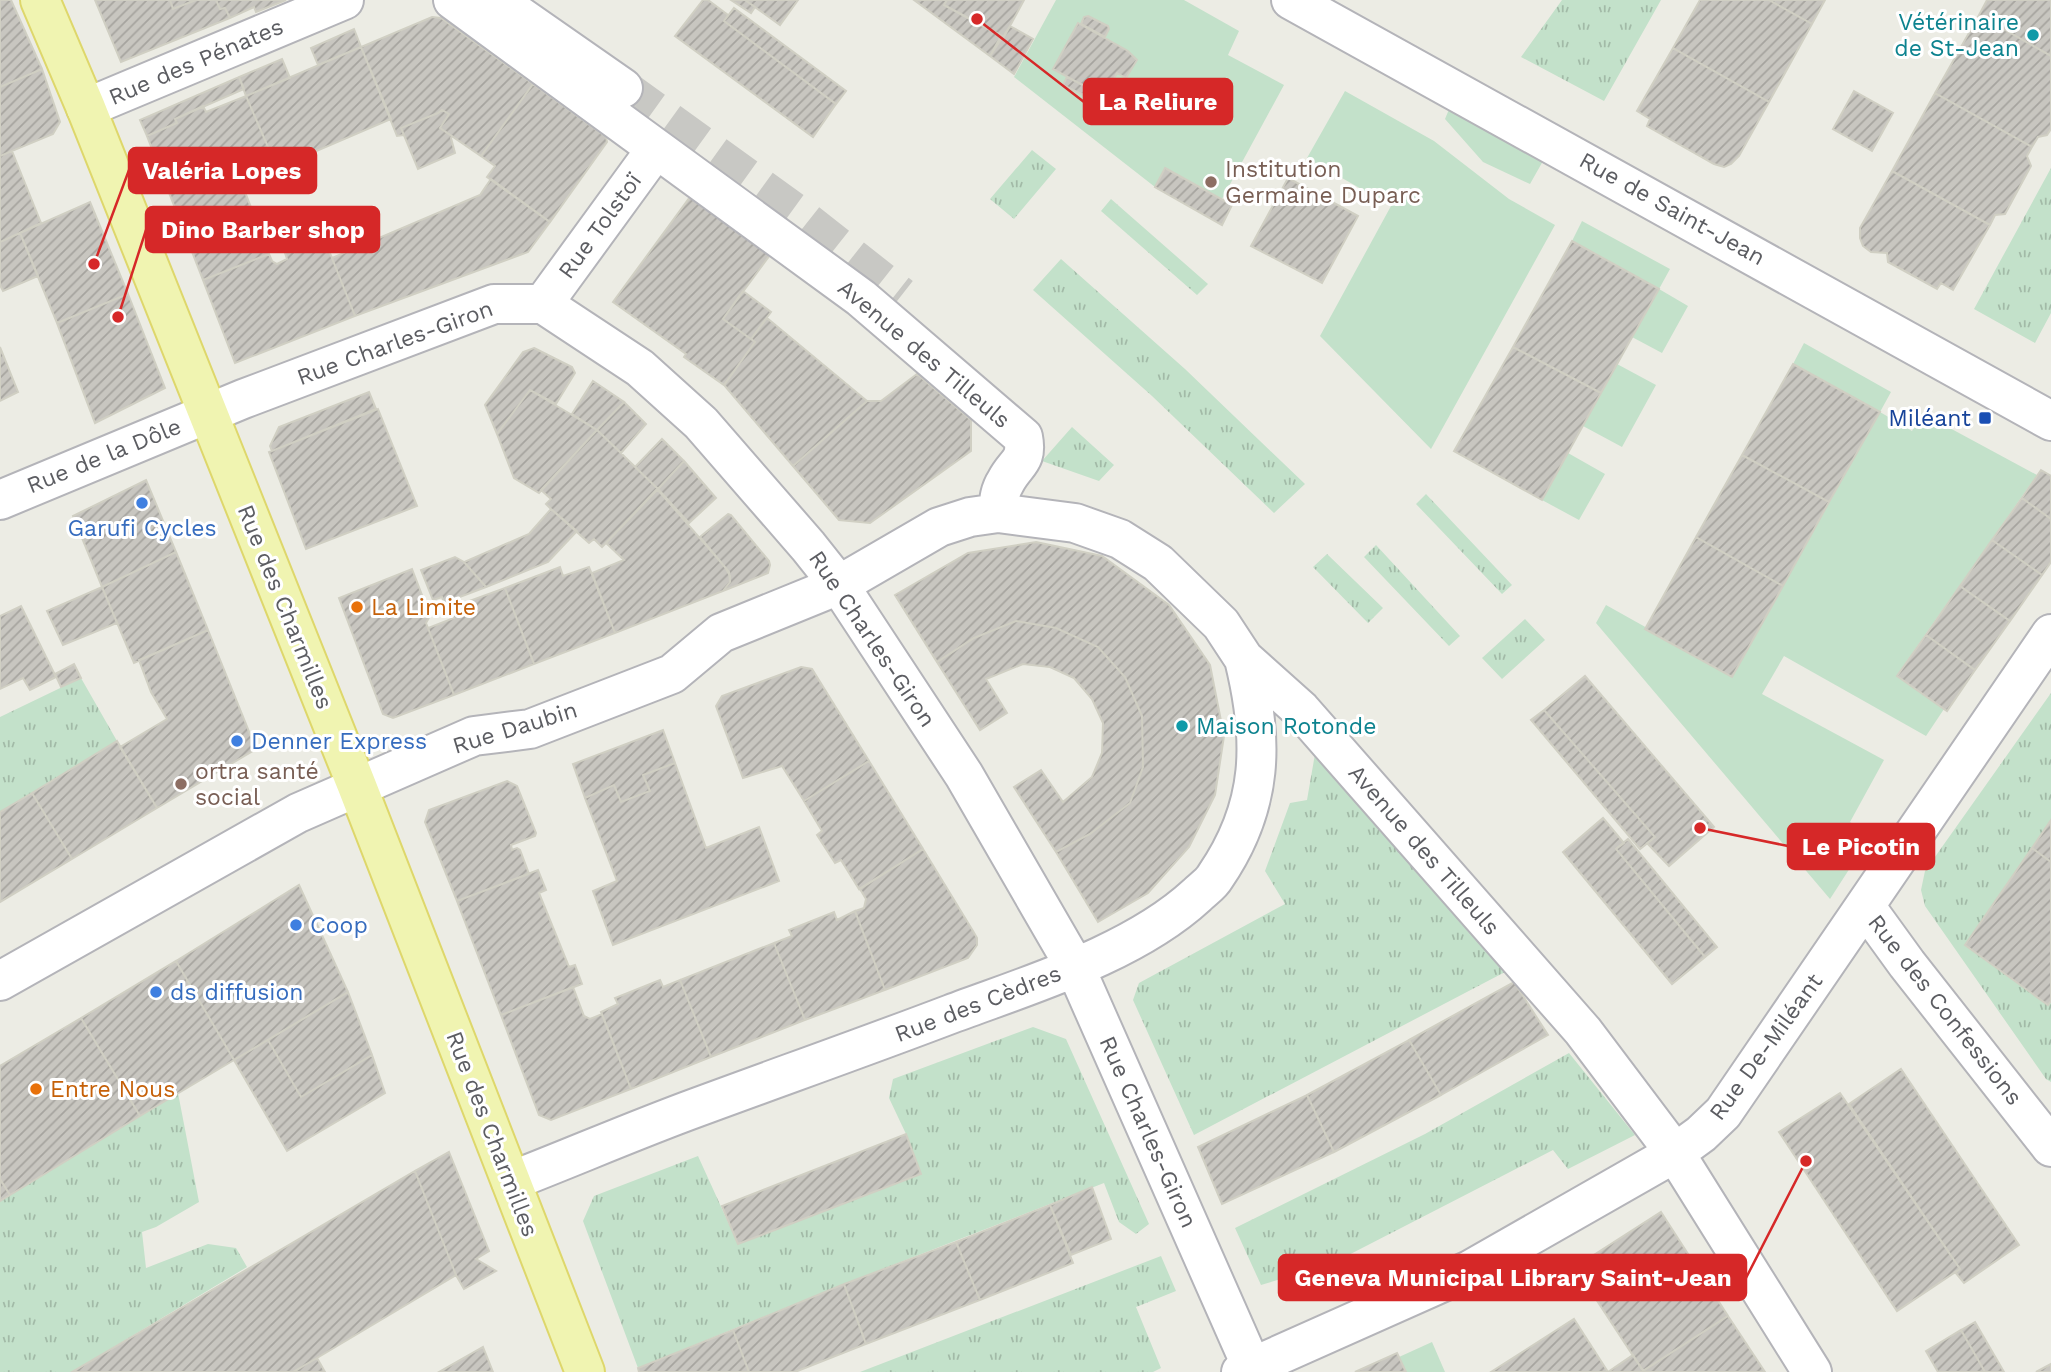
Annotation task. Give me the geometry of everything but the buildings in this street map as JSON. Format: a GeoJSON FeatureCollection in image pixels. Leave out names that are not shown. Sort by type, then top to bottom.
{"type":"FeatureCollection","features":[{"type":"Feature","properties":{"kind":"main road","name":"Rue des Charmilles"},"geometry":{"type":"LineString","coordinates":[[40,0],[86,108],[357,786],[585,1372]]}},
{"type":"Feature","properties":{"kind":"street","name":"Rue des Pénates"},"geometry":{"type":"LineString","coordinates":[[86,108],[344,0]]}},
{"type":"Feature","properties":{"kind":"street","name":"Rue de Saint-Jean"},"geometry":{"type":"LineString","coordinates":[[1291,0],[2051,421]]}},
{"type":"Feature","properties":{"kind":"street"},"geometry":{"type":"LineString","coordinates":[[465,8],[511,10],[623,88]]}},
{"type":"Feature","properties":{"kind":"street","name":"Avenue des Tilleuls"},"geometry":{"type":"LineString","coordinates":[[465,8],[861,298],[1023,437],[1026,449],[1023,460],[1006,479],[999,495],[998,513],[1075,523],[1120,539],[1158,563],[1221,624],[1244,660],[1301,710],[1583,1031],[1675,1153],[1812,1372]]}},
{"type":"Feature","properties":{"kind":"street","name":"Rue Tolstoï"},"geometry":{"type":"LineString","coordinates":[[543,304],[656,149]]}},
{"type":"Feature","properties":{"kind":"street"},"geometry":{"type":"LineString","coordinates":[[901,296],[1029,406],[1023,437]]}},
{"type":"Feature","properties":{"kind":"street","name":"Rue Charles-Giron"},"geometry":{"type":"LineString","coordinates":[[208,413],[494,304],[543,304],[640,368],[701,423],[839,585],[964,775],[1075,967],[1249,1370]]}},
{"type":"Feature","properties":{"kind":"street","name":"Rue de la Dôle"},"geometry":{"type":"LineString","coordinates":[[0,500],[208,413]]}},
{"type":"Feature","properties":{"kind":"street","name":"Rue Daubin"},"geometry":{"type":"LineString","coordinates":[[0,981],[298,813],[474,736],[530,729],[672,674],[721,633],[839,585],[940,527],[970,517],[998,513]]}},
{"type":"Feature","properties":{"kind":"street","name":"Rue De-Miléant"},"geometry":{"type":"LineString","coordinates":[[1249,1370],[1470,1270],[1675,1153],[1701,1135],[1723,1113],[2051,634]]}},
{"type":"Feature","properties":{"kind":"street","name":"Rue des Cèdres"},"geometry":{"type":"LineString","coordinates":[[511,1181],[694,1109],[1075,967],[1152,929],[1184,907],[1214,878],[1249,808],[1257,766],[1257,730],[1253,696],[1244,660]]}},
{"type":"Feature","properties":{"kind":"street","name":"Rue des Confessions"},"geometry":{"type":"LineString","coordinates":[[1865,906],[2051,1147]]}},
{"type":"Feature","properties":{"kind":"green space"},"geometry":{"type":"Polygon","coordinates":[[[1056,0],[1184,0],[1239,31],[1228,55],[1284,85],[1222,199],[1166,168],[1155,187],[1014,77],[1056,0]]]}},
{"type":"Feature","properties":{"kind":"green space"},"geometry":{"type":"Polygon","coordinates":[[[1562,0],[1661,0],[1604,101],[1521,57],[1562,0]]]}},
{"type":"Feature","properties":{"kind":"green space"},"geometry":{"type":"Polygon","coordinates":[[[1345,91],[1434,141],[1509,199],[1555,225],[1431,449],[1320,336],[1391,206],[1307,158],[1345,91]]]}},
{"type":"Feature","properties":{"kind":"green space"},"geometry":{"type":"Polygon","coordinates":[[[1450,107],[1543,161],[1530,184],[1483,162],[1445,119],[1450,107]]]}},
{"type":"Feature","properties":{"kind":"green space"},"geometry":{"type":"Polygon","coordinates":[[[1032,150],[1056,169],[1014,219],[990,199],[1032,150]]]}},
{"type":"Feature","properties":{"kind":"green space"},"geometry":{"type":"Polygon","coordinates":[[[2051,168],[2051,313],[2035,343],[1974,309],[2051,168]]]}},
{"type":"Feature","properties":{"kind":"green space"},"geometry":{"type":"Polygon","coordinates":[[[1111,199],[1208,284],[1197,295],[1101,211],[1111,199]]]}},
{"type":"Feature","properties":{"kind":"green space"},"geometry":{"type":"Polygon","coordinates":[[[1582,221],[1670,269],[1659,289],[1572,241],[1582,221]]]}},
{"type":"Feature","properties":{"kind":"green space"},"geometry":{"type":"Polygon","coordinates":[[[1061,259],[1185,369],[1305,484],[1274,513],[1152,396],[1033,290],[1061,259]]]}},
{"type":"Feature","properties":{"kind":"green space"},"geometry":{"type":"Polygon","coordinates":[[[1659,289],[1688,306],[1662,353],[1632,337],[1659,289]]]}},
{"type":"Feature","properties":{"kind":"green space"},"geometry":{"type":"Polygon","coordinates":[[[1804,343],[1891,392],[1880,412],[1912,431],[1922,413],[2037,475],[1897,675],[1944,709],[1926,736],[1784,656],[1762,694],[1884,760],[1850,822],[1870,837],[1830,899],[1596,623],[1606,605],[1733,676],[1879,413],[1793,364],[1804,343]]]}},
{"type":"Feature","properties":{"kind":"green space"},"geometry":{"type":"Polygon","coordinates":[[[1617,364],[1656,385],[1622,447],[1583,426],[1617,364]]]}},
{"type":"Feature","properties":{"kind":"green space"},"geometry":{"type":"Polygon","coordinates":[[[1072,427],[1114,465],[1099,481],[1042,461],[1072,427]]]}},
{"type":"Feature","properties":{"kind":"green space"},"geometry":{"type":"Polygon","coordinates":[[[1568,453],[1605,474],[1579,520],[1542,500],[1568,453]]]}},
{"type":"Feature","properties":{"kind":"green space"},"geometry":{"type":"Polygon","coordinates":[[[1426,494],[1512,585],[1502,594],[1416,504],[1426,494]]]}},
{"type":"Feature","properties":{"kind":"green space"},"geometry":{"type":"Polygon","coordinates":[[[1376,545],[1460,636],[1449,646],[1364,557],[1376,545]]]}},
{"type":"Feature","properties":{"kind":"green space"},"geometry":{"type":"Polygon","coordinates":[[[1327,554],[1383,608],[1368,623],[1313,567],[1327,554]]]}},
{"type":"Feature","properties":{"kind":"green space"},"geometry":{"type":"Polygon","coordinates":[[[1525,619],[1545,640],[1502,679],[1482,658],[1525,619]]]}},
{"type":"Feature","properties":{"kind":"green space"},"geometry":{"type":"Polygon","coordinates":[[[81,678],[117,741],[0,812],[0,717],[81,678]]]}},
{"type":"Feature","properties":{"kind":"green space"},"geometry":{"type":"Polygon","coordinates":[[[2051,693],[2051,1082],[2046,1079],[1925,906],[1921,890],[1925,871],[2051,693]]]}},
{"type":"Feature","properties":{"kind":"green space"},"geometry":{"type":"Polygon","coordinates":[[[1315,754],[1505,972],[1194,1135],[1133,1000],[1139,983],[1285,904],[1265,871],[1290,803],[1307,800],[1315,754]]]}},
{"type":"Feature","properties":{"kind":"green space"},"geometry":{"type":"Polygon","coordinates":[[[1033,1027],[1066,1039],[1149,1224],[1136,1234],[1119,1222],[1104,1183],[638,1368],[583,1221],[594,1196],[698,1156],[738,1244],[920,1174],[906,1134],[889,1098],[893,1079],[1033,1027]]]}},
{"type":"Feature","properties":{"kind":"green space"},"geometry":{"type":"Polygon","coordinates":[[[1569,1053],[1635,1135],[1568,1169],[1553,1150],[1333,1263],[1261,1285],[1235,1228],[1425,1134],[1569,1053]]]}},
{"type":"Feature","properties":{"kind":"green space"},"geometry":{"type":"Polygon","coordinates":[[[178,1093],[199,1202],[142,1232],[146,1268],[208,1244],[236,1248],[247,1267],[72,1372],[0,1372],[0,1201],[178,1093]]]}},
{"type":"Feature","properties":{"kind":"green space"},"geometry":{"type":"Polygon","coordinates":[[[1161,1256],[1176,1291],[1136,1307],[1161,1368],[1153,1372],[860,1372],[1161,1256]]]}},
{"type":"Feature","properties":{"kind":"green space"},"geometry":{"type":"Polygon","coordinates":[[[1432,1342],[1445,1372],[1406,1372],[1399,1357],[1432,1342]]]}},
{"type":"Feature","properties":{"kind":"tunnel"},"geometry":{"type":"LineString","coordinates":[[623,88],[796,213],[901,296]]}},
{"type":"Feature","properties":{"kind":"place","name":"La Reliure"},"geometry":{"type":"Point","coordinates":[977,19]}},
{"type":"Feature","properties":{"kind":"place","name":"Vétérinaire de St-Jean"},"geometry":{"type":"Point","coordinates":[2033,35]}},
{"type":"Feature","properties":{"kind":"place","name":"Institution Germaine Duparc"},"geometry":{"type":"Point","coordinates":[1211,182]}},
{"type":"Feature","properties":{"kind":"place","name":"Valéria Lopes"},"geometry":{"type":"Point","coordinates":[94,264]}},
{"type":"Feature","properties":{"kind":"place","name":"Dino Barber shop"},"geometry":{"type":"Point","coordinates":[118,317]}},
{"type":"Feature","properties":{"kind":"place","name":"Miléant"},"geometry":{"type":"Point","coordinates":[1985,418]}},
{"type":"Feature","properties":{"kind":"place","name":"Garufi Cycles"},"geometry":{"type":"Point","coordinates":[142,503]}},
{"type":"Feature","properties":{"kind":"place","name":"La Limite"},"geometry":{"type":"Point","coordinates":[357,607]}},
{"type":"Feature","properties":{"kind":"place","name":"Maison Rotonde"},"geometry":{"type":"Point","coordinates":[1182,726]}},
{"type":"Feature","properties":{"kind":"place","name":"Denner Express"},"geometry":{"type":"Point","coordinates":[237,741]}},
{"type":"Feature","properties":{"kind":"place","name":"ortra santé social"},"geometry":{"type":"Point","coordinates":[181,784]}},
{"type":"Feature","properties":{"kind":"place","name":"Le Picotin"},"geometry":{"type":"Point","coordinates":[1700,828]}},
{"type":"Feature","properties":{"kind":"place","name":"Coop"},"geometry":{"type":"Point","coordinates":[296,925]}},
{"type":"Feature","properties":{"kind":"place","name":"ds diffusion"},"geometry":{"type":"Point","coordinates":[156,992]}},
{"type":"Feature","properties":{"kind":"place","name":"Entre Nous"},"geometry":{"type":"Point","coordinates":[36,1089]}},
{"type":"Feature","properties":{"kind":"place","name":"Geneva Municipal Library Saint-Jean"},"geometry":{"type":"Point","coordinates":[1806,1161]}}]}
